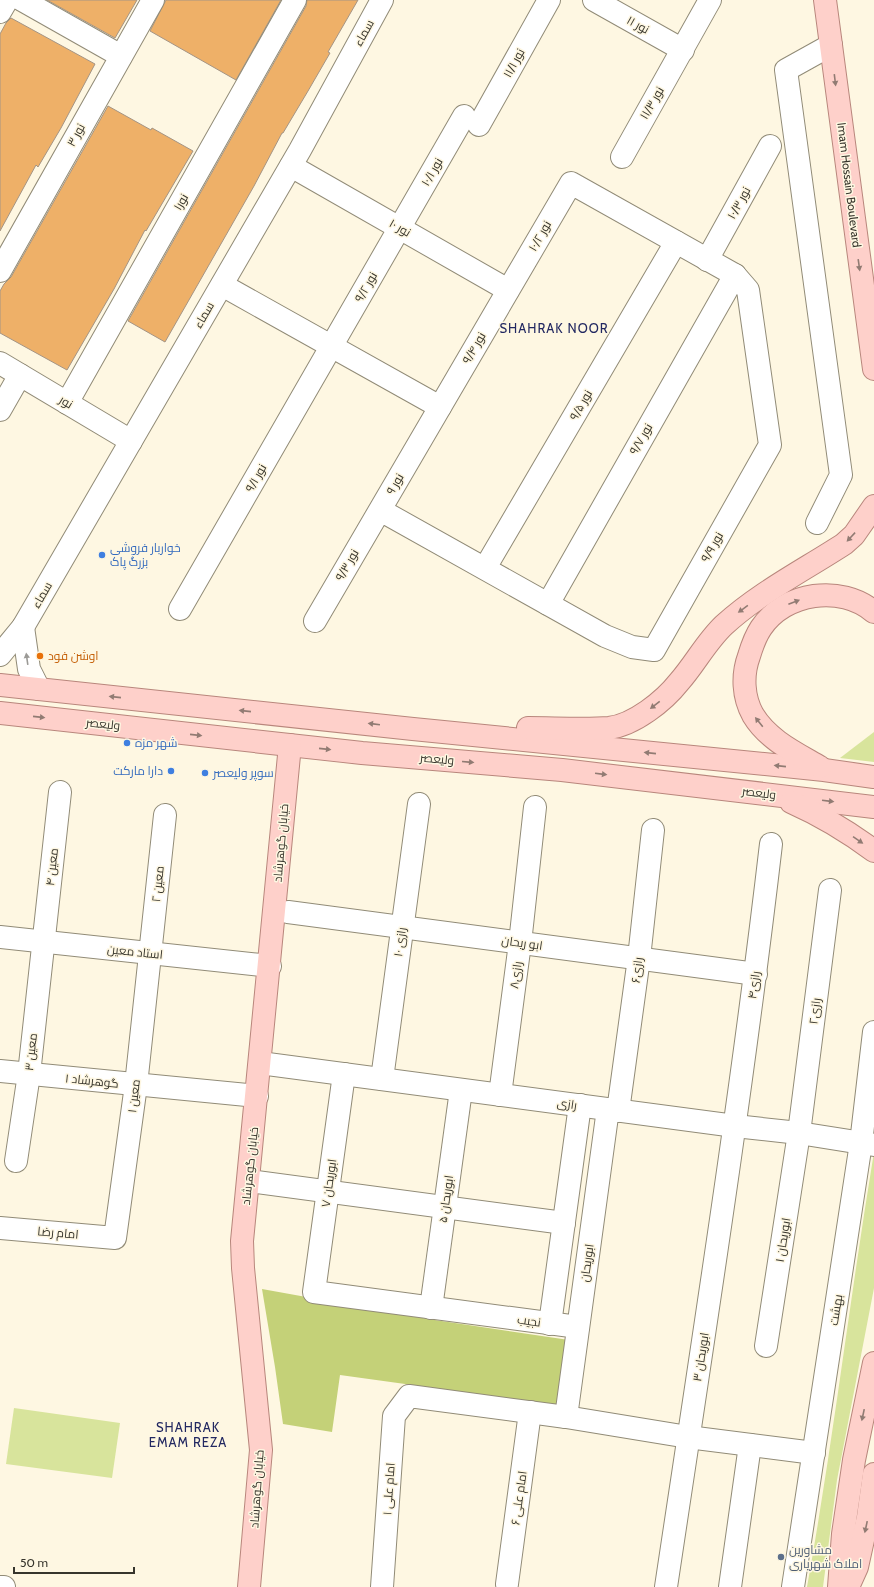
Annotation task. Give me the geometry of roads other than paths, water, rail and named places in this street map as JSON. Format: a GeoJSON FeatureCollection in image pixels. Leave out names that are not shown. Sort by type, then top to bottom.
{"type":"FeatureCollection","features":[{"type":"Feature","properties":{"kind":"main road","name":"Imam Hossain Boulevard"},"geometry":{"type":"LineString","coordinates":[[825,0],[874,369]]}},
{"type":"Feature","properties":{"kind":"main road"},"geometry":{"type":"LineString","coordinates":[[412,729],[611,728],[629,721],[644,713],[669,694],[680,682],[705,646],[740,610],[844,544],[854,535],[874,506]]}},
{"type":"Feature","properties":{"kind":"main road"},"geometry":{"type":"LineString","coordinates":[[824,770],[779,743],[753,715],[747,699],[744,676],[753,642],[762,627],[774,614],[788,604],[804,598],[822,594],[845,597],[874,612]]}},
{"type":"Feature","properties":{"kind":"main road"},"geometry":{"type":"LineString","coordinates":[[0,685],[412,729],[824,770],[874,777]]}},
{"type":"Feature","properties":{"kind":"main road","name":"ولیعصر"},"geometry":{"type":"LineString","coordinates":[[0,713],[362,753],[562,770],[874,807]]}},
{"type":"Feature","properties":{"kind":"main road","name":"خیابان گوهرشاد"},"geometry":{"type":"LineString","coordinates":[[249,1587],[261,1450],[243,1268],[242,1242],[270,966],[290,745]]}},
{"type":"Feature","properties":{"kind":"main road"},"geometry":{"type":"LineString","coordinates":[[775,795],[807,809],[874,851]]}},
{"type":"Feature","properties":{"kind":"main road"},"geometry":{"type":"LineString","coordinates":[[839,1587],[843,1534],[854,1460],[874,1363]]}},
{"type":"Feature","properties":{"kind":"main road"},"geometry":{"type":"LineString","coordinates":[[848,1587],[857,1567],[868,1517],[874,1474]]}},
{"type":"Feature","properties":{"kind":"street"},"geometry":{"type":"LineString","coordinates":[[0,12],[7,0]]}},
{"type":"Feature","properties":{"kind":"street"},"geometry":{"type":"LineString","coordinates":[[22,0],[121,56]]}},
{"type":"Feature","properties":{"kind":"street","name":"نور ۳"},"geometry":{"type":"LineString","coordinates":[[0,271],[153,0]]}},
{"type":"Feature","properties":{"kind":"street","name":"نور۱"},"geometry":{"type":"LineString","coordinates":[[67,403],[295,0]]}},
{"type":"Feature","properties":{"kind":"street","name":"سماء"},"geometry":{"type":"LineString","coordinates":[[0,655],[23,627],[291,166],[382,0]]}},
{"type":"Feature","properties":{"kind":"street","name":"نور ۱۱/۱"},"geometry":{"type":"LineString","coordinates":[[472,120],[549,0]]}},
{"type":"Feature","properties":{"kind":"street","name":"نور ۱۱"},"geometry":{"type":"LineString","coordinates":[[594,0],[624,7],[683,50]]}},
{"type":"Feature","properties":{"kind":"street","name":"نور ۱۱/۳"},"geometry":{"type":"LineString","coordinates":[[622,157],[710,0]]}},
{"type":"Feature","properties":{"kind":"street"},"geometry":{"type":"LineString","coordinates":[[817,523],[841,475],[786,70],[831,45]]}},
{"type":"Feature","properties":{"kind":"street","name":"نور ۱۰/۱"},"geometry":{"type":"LineString","coordinates":[[400,228],[472,120]]}},
{"type":"Feature","properties":{"kind":"street","name":"نور ۱۰/۳"},"geometry":{"type":"LineString","coordinates":[[707,260],[770,146]]}},
{"type":"Feature","properties":{"kind":"street","name":"نور ۱۰"},"geometry":{"type":"LineString","coordinates":[[291,166],[508,290]]}},
{"type":"Feature","properties":{"kind":"street","name":"نور ۱۰/۲"},"geometry":{"type":"LineString","coordinates":[[508,290],[571,182],[676,242]]}},
{"type":"Feature","properties":{"kind":"street","name":"نور ۹/۲"},"geometry":{"type":"LineString","coordinates":[[332,346],[400,228]]}},
{"type":"Feature","properties":{"kind":"street"},"geometry":{"type":"LineString","coordinates":[[676,242],[735,275]]}},
{"type":"Feature","properties":{"kind":"street","name":"نور ۹/۵"},"geometry":{"type":"LineString","coordinates":[[485,568],[676,242]]}},
{"type":"Feature","properties":{"kind":"street","name":"نور ۹/۹"},"geometry":{"type":"LineString","coordinates":[[548,604],[605,636],[632,647],[654,650],[770,445],[748,290],[735,275]]}},
{"type":"Feature","properties":{"kind":"street","name":"نور ۹/۷"},"geometry":{"type":"LineString","coordinates":[[548,604],[735,275]]}},
{"type":"Feature","properties":{"kind":"street"},"geometry":{"type":"LineString","coordinates":[[222,285],[440,407]]}},
{"type":"Feature","properties":{"kind":"street","name":"نور ۹/۴"},"geometry":{"type":"LineString","coordinates":[[440,407],[508,290]]}},
{"type":"Feature","properties":{"kind":"street","name":"نور ۹/۱"},"geometry":{"type":"LineString","coordinates":[[180,609],[332,346]]}},
{"type":"Feature","properties":{"kind":"street","name":"نور"},"geometry":{"type":"LineString","coordinates":[[0,363],[131,441]]}},
{"type":"Feature","properties":{"kind":"street"},"geometry":{"type":"LineString","coordinates":[[0,410],[20,375]]}},
{"type":"Feature","properties":{"kind":"street","name":"نور ۹"},"geometry":{"type":"LineString","coordinates":[[380,510],[440,407]]}},
{"type":"Feature","properties":{"kind":"street"},"geometry":{"type":"LineString","coordinates":[[380,510],[548,604]]}},
{"type":"Feature","properties":{"kind":"street","name":"نور ۹/۳"},"geometry":{"type":"LineString","coordinates":[[315,621],[380,510]]}},
{"type":"Feature","properties":{"kind":"street"},"geometry":{"type":"LineString","coordinates":[[23,627],[29,669],[39,689]]}},
{"type":"Feature","properties":{"kind":"street","name":"معین ۴"},"geometry":{"type":"LineString","coordinates":[[44,942],[60,792]]}},
{"type":"Feature","properties":{"kind":"street","name":"رازی ۱۰"},"geometry":{"type":"LineString","coordinates":[[382,1079],[419,804]]}},
{"type":"Feature","properties":{"kind":"street","name":"رازی۸"},"geometry":{"type":"LineString","coordinates":[[500,1095],[520,943],[535,807]]}},
{"type":"Feature","properties":{"kind":"street","name":"معین ۲"},"geometry":{"type":"LineString","coordinates":[[150,953],[165,815]]}},
{"type":"Feature","properties":{"kind":"street","name":"رازی۶"},"geometry":{"type":"LineString","coordinates":[[613,1110],[639,958],[653,830]]}},
{"type":"Feature","properties":{"kind":"street","name":"رازی۴"},"geometry":{"type":"LineString","coordinates":[[735,1126],[756,974],[771,844]]}},
{"type":"Feature","properties":{"kind":"street","name":"رازی۲"},"geometry":{"type":"LineString","coordinates":[[799,1133],[830,890]]}},
{"type":"Feature","properties":{"kind":"street","name":"ابو ریحان"},"geometry":{"type":"LineString","coordinates":[[288,912],[756,974]]}},
{"type":"Feature","properties":{"kind":"street","name":"استاد معین"},"geometry":{"type":"LineString","coordinates":[[0,937],[270,966]]}},
{"type":"Feature","properties":{"kind":"street","name":"معین ۳"},"geometry":{"type":"LineString","coordinates":[[16,1161],[29,1074],[44,942]]}},
{"type":"Feature","properties":{"kind":"street","name":"معین ۱"},"geometry":{"type":"LineString","coordinates":[[115,1238],[136,1085],[150,953]]}},
{"type":"Feature","properties":{"kind":"street","name":"بهشت"},"geometry":{"type":"LineString","coordinates":[[793,1587],[814,1453],[867,1144],[874,1032]]}},
{"type":"Feature","properties":{"kind":"street","name":"رازی"},"geometry":{"type":"LineString","coordinates":[[260,1063],[735,1126],[799,1133],[867,1144]]}},
{"type":"Feature","properties":{"kind":"street","name":"گوهرشاد ۱"},"geometry":{"type":"LineString","coordinates":[[0,1072],[257,1096]]}},
{"type":"Feature","properties":{"kind":"street","name":"ابوریحان ۷"},"geometry":{"type":"LineString","coordinates":[[314,1292],[344,1074]]}},
{"type":"Feature","properties":{"kind":"street","name":"ابوریحان ۵"},"geometry":{"type":"LineString","coordinates":[[431,1308],[460,1090]]}},
{"type":"Feature","properties":{"kind":"street","name":"نجیب"},"geometry":{"type":"LineString","coordinates":[[314,1292],[550,1324],[580,1105]]}},
{"type":"Feature","properties":{"kind":"street","name":"ابوریحان"},"geometry":{"type":"LineString","coordinates":[[566,1417],[578,1327],[613,1110]]}},
{"type":"Feature","properties":{"kind":"street","name":"ابوریحان ۳"},"geometry":{"type":"LineString","coordinates":[[666,1587],[735,1126]]}},
{"type":"Feature","properties":{"kind":"street","name":"ابوریحان ۱"},"geometry":{"type":"LineString","coordinates":[[766,1346],[799,1133]]}},
{"type":"Feature","properties":{"kind":"street"},"geometry":{"type":"LineString","coordinates":[[248,1181],[564,1222]]}},
{"type":"Feature","properties":{"kind":"street","name":"امام رضا"},"geometry":{"type":"LineString","coordinates":[[0,1228],[115,1238]]}},
{"type":"Feature","properties":{"kind":"street"},"geometry":{"type":"LineString","coordinates":[[550,1324],[578,1327]]}},
{"type":"Feature","properties":{"kind":"street","name":"امام علی ۱"},"geometry":{"type":"LineString","coordinates":[[382,1587],[394,1416],[409,1396],[530,1412]]}},
{"type":"Feature","properties":{"kind":"street"},"geometry":{"type":"LineString","coordinates":[[530,1412],[688,1437],[814,1453]]}},
{"type":"Feature","properties":{"kind":"street","name":"امام علی ۶"},"geometry":{"type":"LineString","coordinates":[[507,1584],[530,1412]]}},
{"type":"Feature","properties":{"kind":"street"},"geometry":{"type":"LineString","coordinates":[[730,1587],[750,1445]]}},
{"type":"Feature","properties":{"kind":"place","name":"خواربار فروشی بزرگ پاک"},"geometry":{"type":"Point","coordinates":[102,555]}},
{"type":"Feature","properties":{"kind":"place","name":"اوشن فود"},"geometry":{"type":"Point","coordinates":[40,656]}},
{"type":"Feature","properties":{"kind":"place","name":"شهر مزه"},"geometry":{"type":"Point","coordinates":[127,743]}},
{"type":"Feature","properties":{"kind":"place","name":"دارا مارکت"},"geometry":{"type":"Point","coordinates":[171,771]}},
{"type":"Feature","properties":{"kind":"place","name":"سوپر ولیعصر"},"geometry":{"type":"Point","coordinates":[205,773]}},
{"type":"Feature","properties":{"kind":"place","name":"مشاورین املاک شهریاری"},"geometry":{"type":"Point","coordinates":[781,1557]}},
{"type":"Feature","properties":{"kind":"district","name":"SHAHRAK NOOR"},"geometry":{"type":"Point","coordinates":[554,328]}},
{"type":"Feature","properties":{"kind":"district","name":"SHAHRAK EMAM REZA"},"geometry":{"type":"Point","coordinates":[188,1434]}}]}
